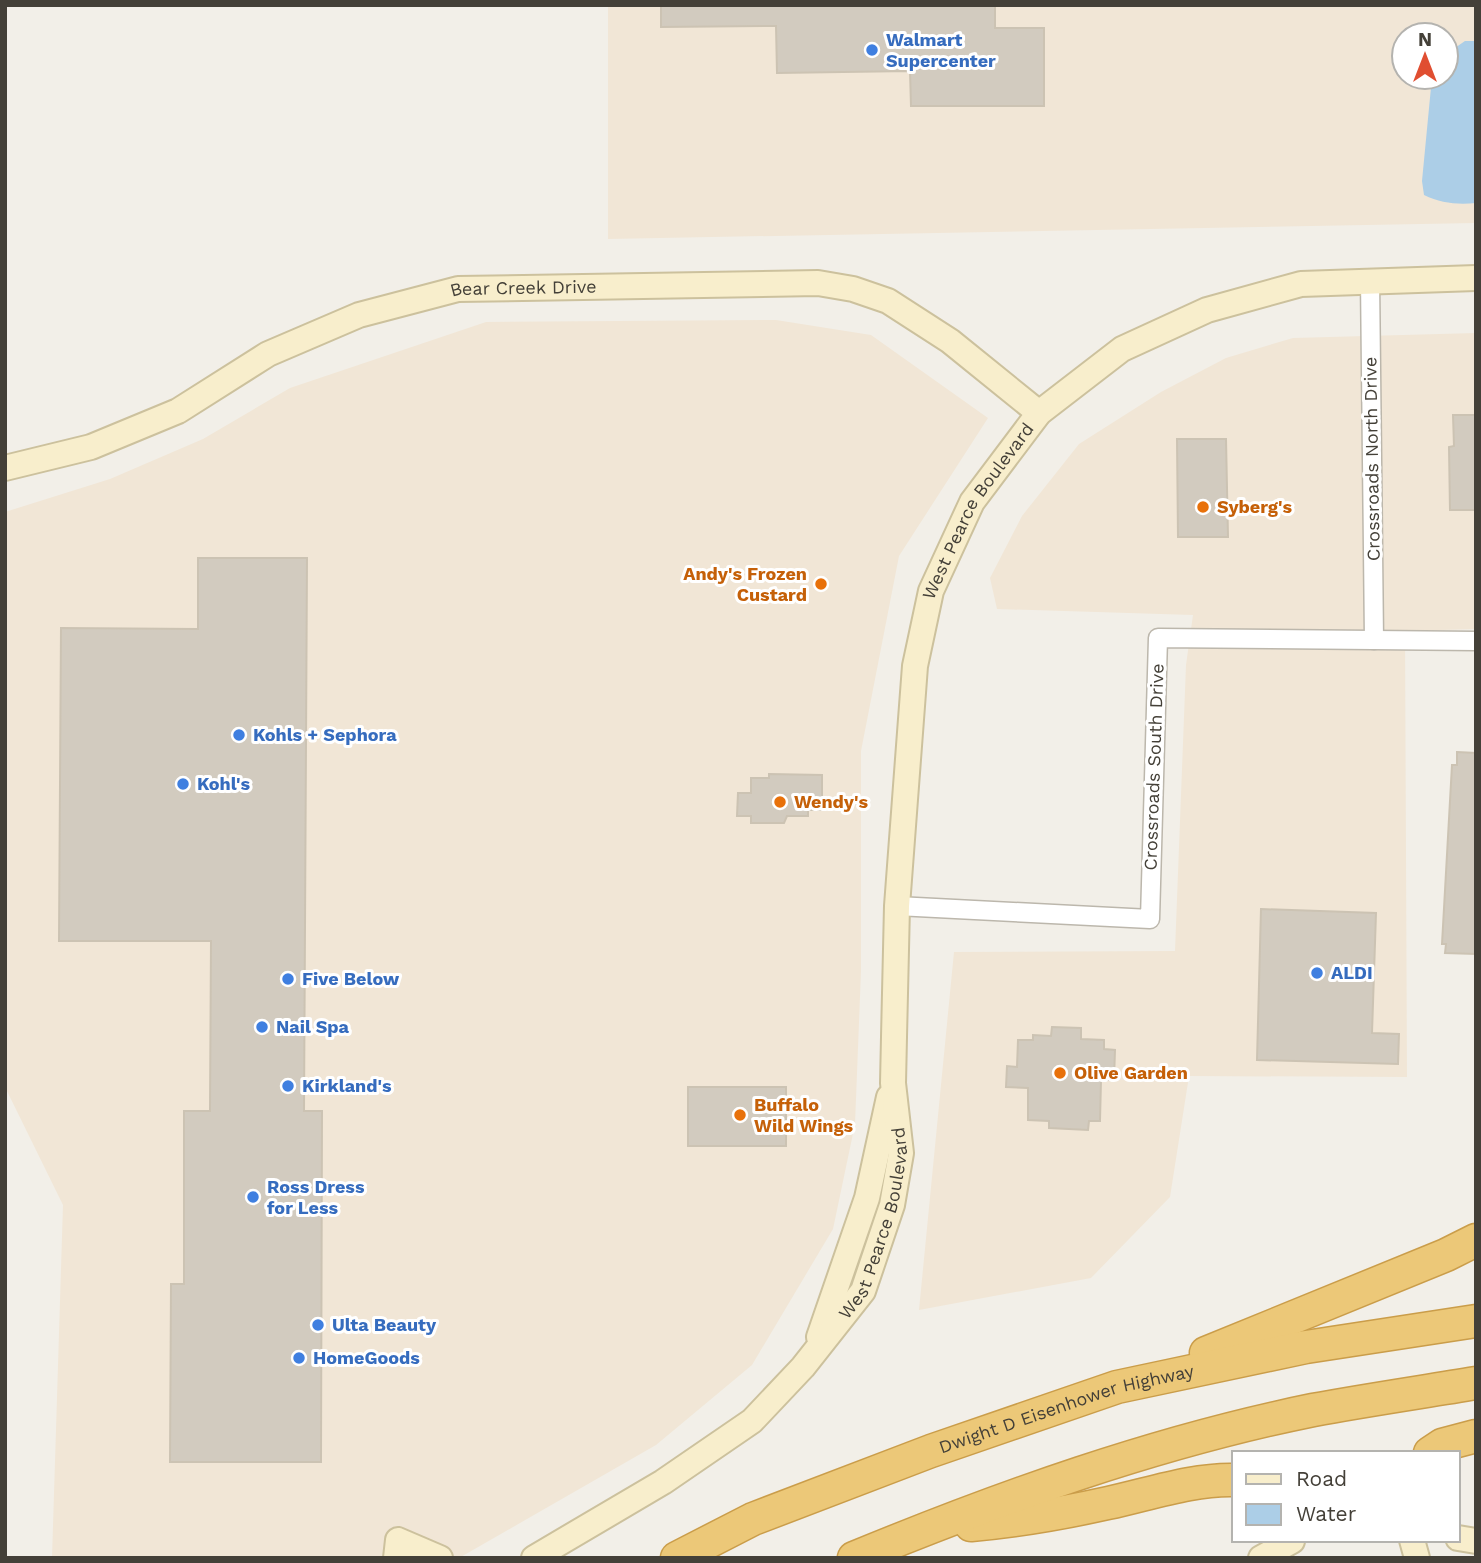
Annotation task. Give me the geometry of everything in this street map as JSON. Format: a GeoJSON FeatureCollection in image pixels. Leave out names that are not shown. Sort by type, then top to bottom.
{"type":"FeatureCollection","features":[{"type":"Feature","properties":{"kind":"highway"},"geometry":{"type":"LineString","coordinates":[[1117,1387],[1293,1319],[1476,1240]]}},
{"type":"Feature","properties":{"kind":"highway","name":"Dwight D Eisenhower Highway"},"geometry":{"type":"LineString","coordinates":[[677,1558],[765,1514],[931,1451],[1117,1387],[1306,1348],[1476,1321]]}},
{"type":"Feature","properties":{"kind":"highway"},"geometry":{"type":"LineString","coordinates":[[854,1558],[921,1530],[1126,1458],[1312,1411],[1476,1383]]}},
{"type":"Feature","properties":{"kind":"highway"},"geometry":{"type":"LineString","coordinates":[[1433,1451],[1442,1445],[1476,1436]]}},
{"type":"Feature","properties":{"kind":"highway"},"geometry":{"type":"LineString","coordinates":[[921,1530],[1023,1520],[1174,1487],[1232,1480]]}},
{"type":"Feature","properties":{"kind":"street","name":"West Pearce Boulevard"},"geometry":{"type":"LineString","coordinates":[[534,1558],[663,1482],[752,1421],[815,1351],[867,1198],[893,1083],[897,906],[915,666],[931,591],[972,502],[1039,413],[1122,349],[1207,310],[1301,284],[1370,279],[1476,278]]}},
{"type":"Feature","properties":{"kind":"street","name":"Crossroads North Drive"},"geometry":{"type":"LineString","coordinates":[[1370,279],[1374,640]]}},
{"type":"Feature","properties":{"kind":"street","name":"Bear Creek Drive"},"geometry":{"type":"LineString","coordinates":[[5,468],[91,447],[178,411],[268,354],[359,315],[458,289],[818,283],[853,289],[888,301],[950,341],[1039,413]]}},
{"type":"Feature","properties":{"kind":"street","name":"Crossroads South Drive"},"geometry":{"type":"LineString","coordinates":[[897,906],[1150,919],[1157,638],[1476,641]]}},
{"type":"Feature","properties":{"kind":"street"},"geometry":{"type":"LineString","coordinates":[[396,1558],[398,1541],[440,1558]]}},
{"type":"Feature","properties":{"kind":"street"},"geometry":{"type":"LineString","coordinates":[[1261,1558],[1290,1542]]}},
{"type":"Feature","properties":{"kind":"shaded area"},"geometry":{"type":"Polygon","coordinates":[[[608,5],[1476,5],[1476,223],[608,239],[608,5]]]}},
{"type":"Feature","properties":{"kind":"shaded area"},"geometry":{"type":"Polygon","coordinates":[[[776,320],[871,335],[988,418],[899,556],[861,751],[861,971],[855,1124],[833,1229],[752,1365],[656,1445],[459,1558],[52,1558],[63,1205],[5,1087],[5,512],[110,479],[203,439],[290,388],[486,322],[776,320]]]}},
{"type":"Feature","properties":{"kind":"shaded area"},"geometry":{"type":"Polygon","coordinates":[[[1476,333],[1476,629],[1405,631],[1407,1077],[1189,1076],[1170,1197],[1091,1278],[919,1310],[954,952],[1175,951],[1186,665],[1193,615],[997,609],[990,578],[1022,516],[1079,444],[1161,392],[1226,358],[1293,338],[1476,333]]]}},
{"type":"Feature","properties":{"kind":"water"},"geometry":{"type":"Polygon","coordinates":[[[1465,41],[1476,41],[1476,203],[1462,204],[1443,202],[1424,195],[1422,181],[1431,91],[1460,91],[1460,44],[1465,41]]]}},
{"type":"Feature","properties":{"kind":"building","name":"Walmart Supercenter"},"geometry":{"type":"Polygon","coordinates":[[[661,5],[995,5],[995,28],[1044,28],[1044,106],[911,106],[910,71],[777,73],[776,26],[661,27],[661,5]]]}},
{"type":"Feature","properties":{"kind":"building"},"geometry":{"type":"Polygon","coordinates":[[[1453,415],[1476,415],[1476,510],[1450,510],[1449,447],[1454,446],[1453,415]]]}},
{"type":"Feature","properties":{"kind":"building","name":"Syberg's"},"geometry":{"type":"Polygon","coordinates":[[[1177,439],[1226,439],[1228,537],[1178,537],[1177,439]]]}},
{"type":"Feature","properties":{"kind":"building"},"geometry":{"type":"Polygon","coordinates":[[[198,558],[307,558],[304,1111],[322,1111],[321,1462],[170,1462],[171,1284],[184,1284],[184,1111],[210,1111],[211,941],[59,941],[61,628],[198,629],[198,558]]]}},
{"type":"Feature","properties":{"kind":"building"},"geometry":{"type":"Polygon","coordinates":[[[1457,752],[1476,753],[1476,954],[1445,953],[1446,944],[1442,944],[1452,765],[1457,765],[1457,752]]]}},
{"type":"Feature","properties":{"kind":"building","name":"Wendy's"},"geometry":{"type":"Polygon","coordinates":[[[769,774],[822,775],[822,810],[808,810],[808,816],[787,816],[784,823],[751,823],[751,816],[737,816],[738,793],[751,793],[751,778],[769,778],[769,774]]]}},
{"type":"Feature","properties":{"kind":"building","name":"ALDI"},"geometry":{"type":"Polygon","coordinates":[[[1261,909],[1376,913],[1372,1033],[1399,1034],[1398,1064],[1257,1060],[1261,909]]]}},
{"type":"Feature","properties":{"kind":"building","name":"Olive Garden"},"geometry":{"type":"Polygon","coordinates":[[[1052,1027],[1081,1028],[1081,1039],[1104,1040],[1104,1049],[1115,1050],[1114,1080],[1101,1080],[1100,1121],[1089,1121],[1088,1130],[1049,1128],[1049,1121],[1028,1120],[1028,1088],[1006,1087],[1007,1066],[1017,1067],[1018,1040],[1033,1040],[1033,1035],[1051,1036],[1052,1027]]]}},
{"type":"Feature","properties":{"kind":"building","name":"Buffalo Wild Wings"},"geometry":{"type":"Polygon","coordinates":[[[688,1087],[786,1087],[786,1146],[688,1146],[688,1087]]]}},
{"type":"Feature","properties":{"kind":"place","name":"Walmart Supercenter"},"geometry":{"type":"Point","coordinates":[872,50]}},
{"type":"Feature","properties":{"kind":"place","name":"Syberg's"},"geometry":{"type":"Point","coordinates":[1203,507]}},
{"type":"Feature","properties":{"kind":"place","name":"Andy's Frozen Custard"},"geometry":{"type":"Point","coordinates":[821,584]}},
{"type":"Feature","properties":{"kind":"place","name":"Kohls + Sephora"},"geometry":{"type":"Point","coordinates":[239,735]}},
{"type":"Feature","properties":{"kind":"place","name":"Kohl's"},"geometry":{"type":"Point","coordinates":[183,784]}},
{"type":"Feature","properties":{"kind":"place","name":"Wendy's"},"geometry":{"type":"Point","coordinates":[780,802]}},
{"type":"Feature","properties":{"kind":"place","name":"ALDI"},"geometry":{"type":"Point","coordinates":[1317,973]}},
{"type":"Feature","properties":{"kind":"place","name":"Five Below"},"geometry":{"type":"Point","coordinates":[288,979]}},
{"type":"Feature","properties":{"kind":"place","name":"Nail Spa"},"geometry":{"type":"Point","coordinates":[262,1027]}},
{"type":"Feature","properties":{"kind":"place","name":"Olive Garden"},"geometry":{"type":"Point","coordinates":[1060,1073]}},
{"type":"Feature","properties":{"kind":"place","name":"Kirkland's"},"geometry":{"type":"Point","coordinates":[288,1086]}},
{"type":"Feature","properties":{"kind":"place","name":"Buffalo Wild Wings"},"geometry":{"type":"Point","coordinates":[740,1115]}},
{"type":"Feature","properties":{"kind":"place","name":"Ross Dress for Less"},"geometry":{"type":"Point","coordinates":[253,1197]}},
{"type":"Feature","properties":{"kind":"place","name":"Ulta Beauty"},"geometry":{"type":"Point","coordinates":[318,1325]}},
{"type":"Feature","properties":{"kind":"place","name":"HomeGoods"},"geometry":{"type":"Point","coordinates":[299,1358]}}]}
